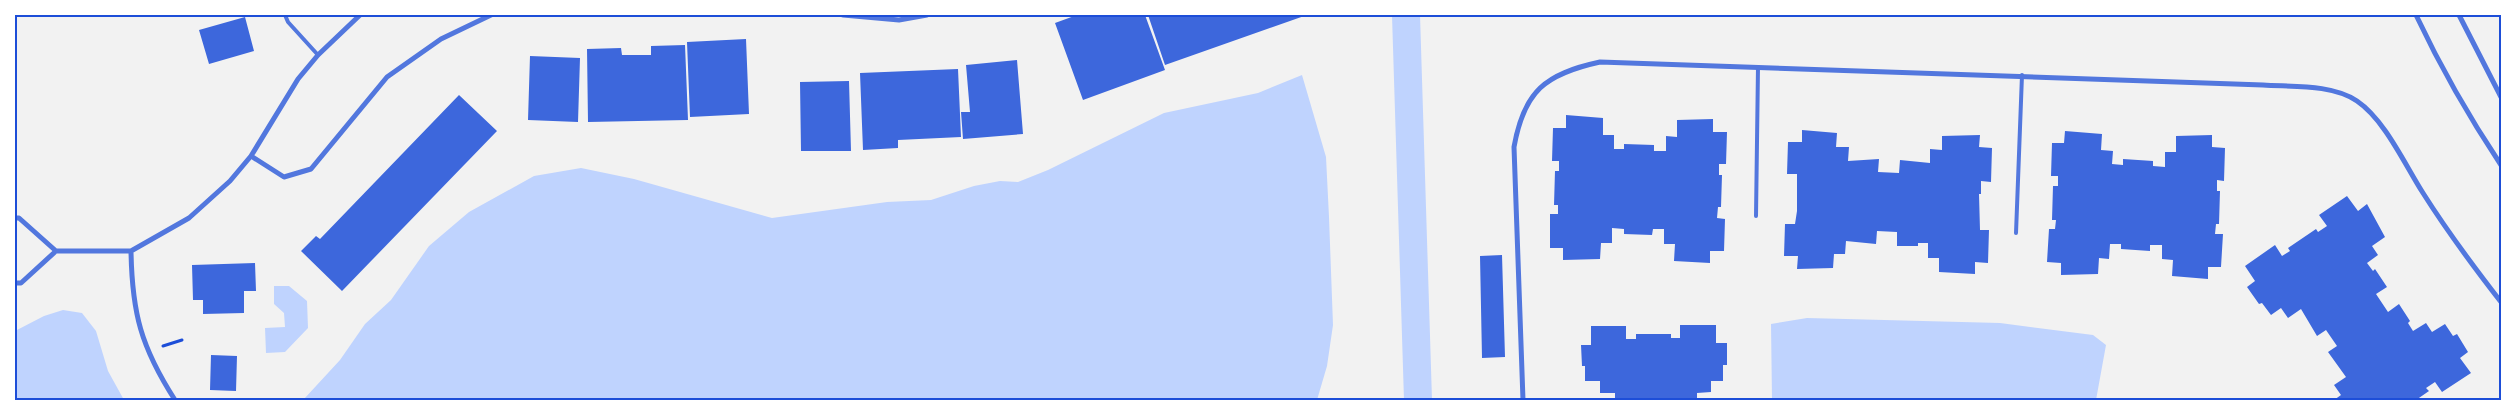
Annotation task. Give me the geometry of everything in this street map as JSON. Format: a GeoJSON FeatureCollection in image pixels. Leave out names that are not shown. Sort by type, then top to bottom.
{"type":"FeatureCollection","features":[{"type":"Feature","properties":{"kind":"street"},"geometry":{"type":"LineString","coordinates":[[15,283],[21,282],[56,251],[131,251],[189,218],[230,181],[251,156],[298,79],[318,56],[360,15]]}},
{"type":"Feature","properties":{"kind":"street"},"geometry":{"type":"LineString","coordinates":[[251,156],[284,177],[311,169],[387,77],[441,38],[491,15]]}},
{"type":"Feature","properties":{"kind":"street"},"geometry":{"type":"LineString","coordinates":[[843,15],[899,20],[927,15]]}},
{"type":"Feature","properties":{"kind":"street"},"geometry":{"type":"LineString","coordinates":[[2416,15],[2436,57],[2472,121],[2501,165]]}},
{"type":"Feature","properties":{"kind":"street"},"geometry":{"type":"LineString","coordinates":[[2459,15],[2501,97]]}},
{"type":"Feature","properties":{"kind":"street"},"geometry":{"type":"LineString","coordinates":[[1522,400],[1514,147],[1519,122],[1530,97],[1546,83],[1561,74],[1600,62],[2022,76],[2310,88],[2334,92],[2356,100],[2390,139],[2458,246],[2501,302]]}},
{"type":"Feature","properties":{"kind":"street"},"geometry":{"type":"LineString","coordinates":[[15,218],[19,218],[56,251]]}},
{"type":"Feature","properties":{"kind":"street"},"geometry":{"type":"LineString","coordinates":[[131,251],[131,278],[137,323],[154,368],[174,400]]}},
{"type":"Feature","properties":{"kind":"lane"},"geometry":{"type":"LineString","coordinates":[[285,15],[288,22],[318,56]]}},
{"type":"Feature","properties":{"kind":"lane"},"geometry":{"type":"LineString","coordinates":[[1756,216],[1758,67]]}},
{"type":"Feature","properties":{"kind":"lane"},"geometry":{"type":"LineString","coordinates":[[2016,233],[2022,76]]}},
{"type":"Feature","properties":{"kind":"path"},"geometry":{"type":"LineString","coordinates":[[162,346],[182,340]]}},
{"type":"Feature","properties":{"kind":"water"},"geometry":{"type":"Polygon","coordinates":[[[1302,75],[1326,157],[1329,217],[1333,325],[1327,366],[1317,400],[278,400],[304,399],[340,360],[365,324],[391,300],[429,246],[469,212],[534,176],[581,168],[634,179],[772,218],[887,202],[931,200],[974,186],[1000,181],[1018,182],[1048,170],[1164,113],[1258,93],[1302,75]]]}},
{"type":"Feature","properties":{"kind":"water"},"geometry":{"type":"Polygon","coordinates":[[[274,286],[289,286],[307,301],[308,328],[285,352],[266,353],[265,328],[285,327],[284,313],[274,304],[274,286]]]}},
{"type":"Feature","properties":{"kind":"water"},"geometry":{"type":"Polygon","coordinates":[[[63,310],[82,313],[96,331],[108,371],[124,400],[15,400],[15,331],[44,316],[63,310]]]}},
{"type":"Feature","properties":{"kind":"water"},"geometry":{"type":"Polygon","coordinates":[[[1807,318],[2000,323],[2093,335],[2106,345],[2096,400],[1772,400],[1771,324],[1807,318]]]}},
{"type":"Feature","properties":{"kind":"building"},"geometry":{"type":"Polygon","coordinates":[[[1077,15],[1145,15],[1165,70],[1083,100],[1055,23],[1077,15]]]}},
{"type":"Feature","properties":{"kind":"building"},"geometry":{"type":"Polygon","coordinates":[[[1148,15],[1307,15],[1165,65],[1148,15]]]}},
{"type":"Feature","properties":{"kind":"building"},"geometry":{"type":"Polygon","coordinates":[[[245,17],[254,51],[209,64],[199,30],[245,17]]]}},
{"type":"Feature","properties":{"kind":"building"},"geometry":{"type":"Polygon","coordinates":[[[746,39],[749,114],[690,117],[687,42],[746,39]]]}},
{"type":"Feature","properties":{"kind":"building"},"geometry":{"type":"Polygon","coordinates":[[[685,45],[688,120],[588,122],[587,49],[621,48],[622,55],[651,55],[651,46],[685,45]]]}},
{"type":"Feature","properties":{"kind":"building"},"geometry":{"type":"Polygon","coordinates":[[[530,56],[580,58],[578,122],[528,120],[530,56]]]}},
{"type":"Feature","properties":{"kind":"building"},"geometry":{"type":"Polygon","coordinates":[[[1017,60],[1023,134],[963,139],[961,112],[970,112],[966,65],[1017,60]]]}},
{"type":"Feature","properties":{"kind":"building"},"geometry":{"type":"Polygon","coordinates":[[[958,69],[961,137],[898,140],[898,148],[863,150],[860,73],[958,69]]]}},
{"type":"Feature","properties":{"kind":"building"},"geometry":{"type":"Polygon","coordinates":[[[849,81],[851,151],[801,151],[800,82],[849,81]]]}},
{"type":"Feature","properties":{"kind":"building"},"geometry":{"type":"Polygon","coordinates":[[[459,95],[497,131],[342,291],[301,251],[316,236],[320,239],[459,95]]]}},
{"type":"Feature","properties":{"kind":"building"},"geometry":{"type":"Polygon","coordinates":[[[1566,115],[1603,118],[1603,135],[1614,135],[1614,149],[1624,149],[1624,144],[1654,145],[1654,151],[1666,151],[1666,136],[1677,137],[1677,120],[1713,119],[1713,132],[1727,132],[1726,164],[1719,164],[1719,175],[1722,175],[1721,207],[1718,207],[1717,218],[1725,219],[1724,251],[1710,251],[1710,263],[1674,261],[1675,244],[1664,244],[1664,229],[1653,229],[1652,235],[1624,234],[1624,229],[1612,228],[1612,243],[1601,243],[1600,259],[1563,260],[1563,248],[1550,248],[1550,214],[1558,214],[1558,205],[1554,205],[1555,171],[1559,171],[1559,161],[1552,161],[1553,128],[1566,128],[1566,115]]]}},
{"type":"Feature","properties":{"kind":"building"},"geometry":{"type":"Polygon","coordinates":[[[1802,130],[1837,133],[1836,147],[1849,147],[1848,161],[1879,159],[1878,172],[1899,173],[1900,160],[1930,163],[1930,149],[1942,150],[1942,136],[1980,135],[1979,147],[1992,148],[1991,182],[1981,181],[1981,194],[1979,194],[1980,230],[1989,230],[1988,263],[1975,262],[1975,274],[1939,272],[1939,258],[1928,258],[1928,243],[1918,243],[1918,246],[1897,246],[1897,232],[1877,231],[1876,244],[1846,241],[1845,254],[1834,254],[1833,268],[1797,269],[1798,256],[1784,256],[1785,224],[1795,224],[1797,211],[1797,174],[1787,174],[1788,142],[1802,142],[1802,130]]]}},
{"type":"Feature","properties":{"kind":"building"},"geometry":{"type":"Polygon","coordinates":[[[2065,131],[2102,134],[2101,150],[2113,151],[2112,164],[2123,165],[2123,159],[2153,161],[2153,166],[2165,167],[2165,152],[2176,152],[2176,136],[2212,135],[2212,147],[2225,148],[2224,181],[2217,180],[2217,191],[2220,191],[2219,224],[2216,224],[2215,234],[2223,234],[2221,267],[2208,267],[2208,279],[2172,276],[2173,260],[2162,259],[2162,245],[2150,245],[2150,251],[2121,249],[2121,244],[2110,244],[2109,259],[2099,258],[2098,274],[2061,275],[2061,263],[2047,262],[2049,229],[2055,229],[2056,220],[2052,220],[2053,186],[2058,186],[2058,176],[2051,176],[2052,143],[2064,143],[2065,131]]]}},
{"type":"Feature","properties":{"kind":"building"},"geometry":{"type":"Polygon","coordinates":[[[2347,196],[2358,211],[2367,204],[2385,237],[2372,246],[2378,255],[2367,263],[2373,271],[2375,269],[2387,287],[2376,294],[2388,312],[2399,304],[2410,321],[2408,323],[2413,331],[2426,323],[2432,332],[2445,324],[2453,336],[2457,334],[2468,352],[2460,358],[2471,373],[2442,392],[2435,382],[2426,388],[2429,391],[2416,400],[2334,400],[2341,395],[2334,385],[2346,377],[2328,352],[2337,346],[2326,330],[2317,336],[2301,309],[2288,318],[2281,308],[2271,315],[2262,303],[2259,304],[2247,287],[2255,281],[2245,266],[2275,245],[2282,256],[2290,251],[2288,248],[2316,229],[2318,232],[2327,226],[2319,215],[2347,196]]]}},
{"type":"Feature","properties":{"kind":"building"},"geometry":{"type":"Polygon","coordinates":[[[1502,255],[1505,357],[1482,358],[1480,256],[1502,255]]]}},
{"type":"Feature","properties":{"kind":"building"},"geometry":{"type":"Polygon","coordinates":[[[255,263],[256,291],[244,291],[244,313],[203,314],[203,300],[193,300],[192,265],[255,263]]]}},
{"type":"Feature","properties":{"kind":"building"},"geometry":{"type":"Polygon","coordinates":[[[1680,325],[1716,325],[1716,343],[1727,343],[1727,365],[1723,365],[1723,381],[1711,381],[1711,392],[1697,393],[1697,400],[1615,400],[1615,393],[1600,393],[1600,381],[1585,381],[1585,366],[1582,366],[1581,345],[1591,345],[1591,326],[1626,326],[1626,339],[1636,339],[1636,334],[1671,334],[1671,338],[1680,338],[1680,325]]]}},
{"type":"Feature","properties":{"kind":"building"},"geometry":{"type":"Polygon","coordinates":[[[211,355],[237,356],[236,391],[210,390],[211,355]]]}},
{"type":"Feature","properties":{"kind":"waterway"},"geometry":{"type":"LineString","coordinates":[[1406,15],[1418,400]]}}]}
